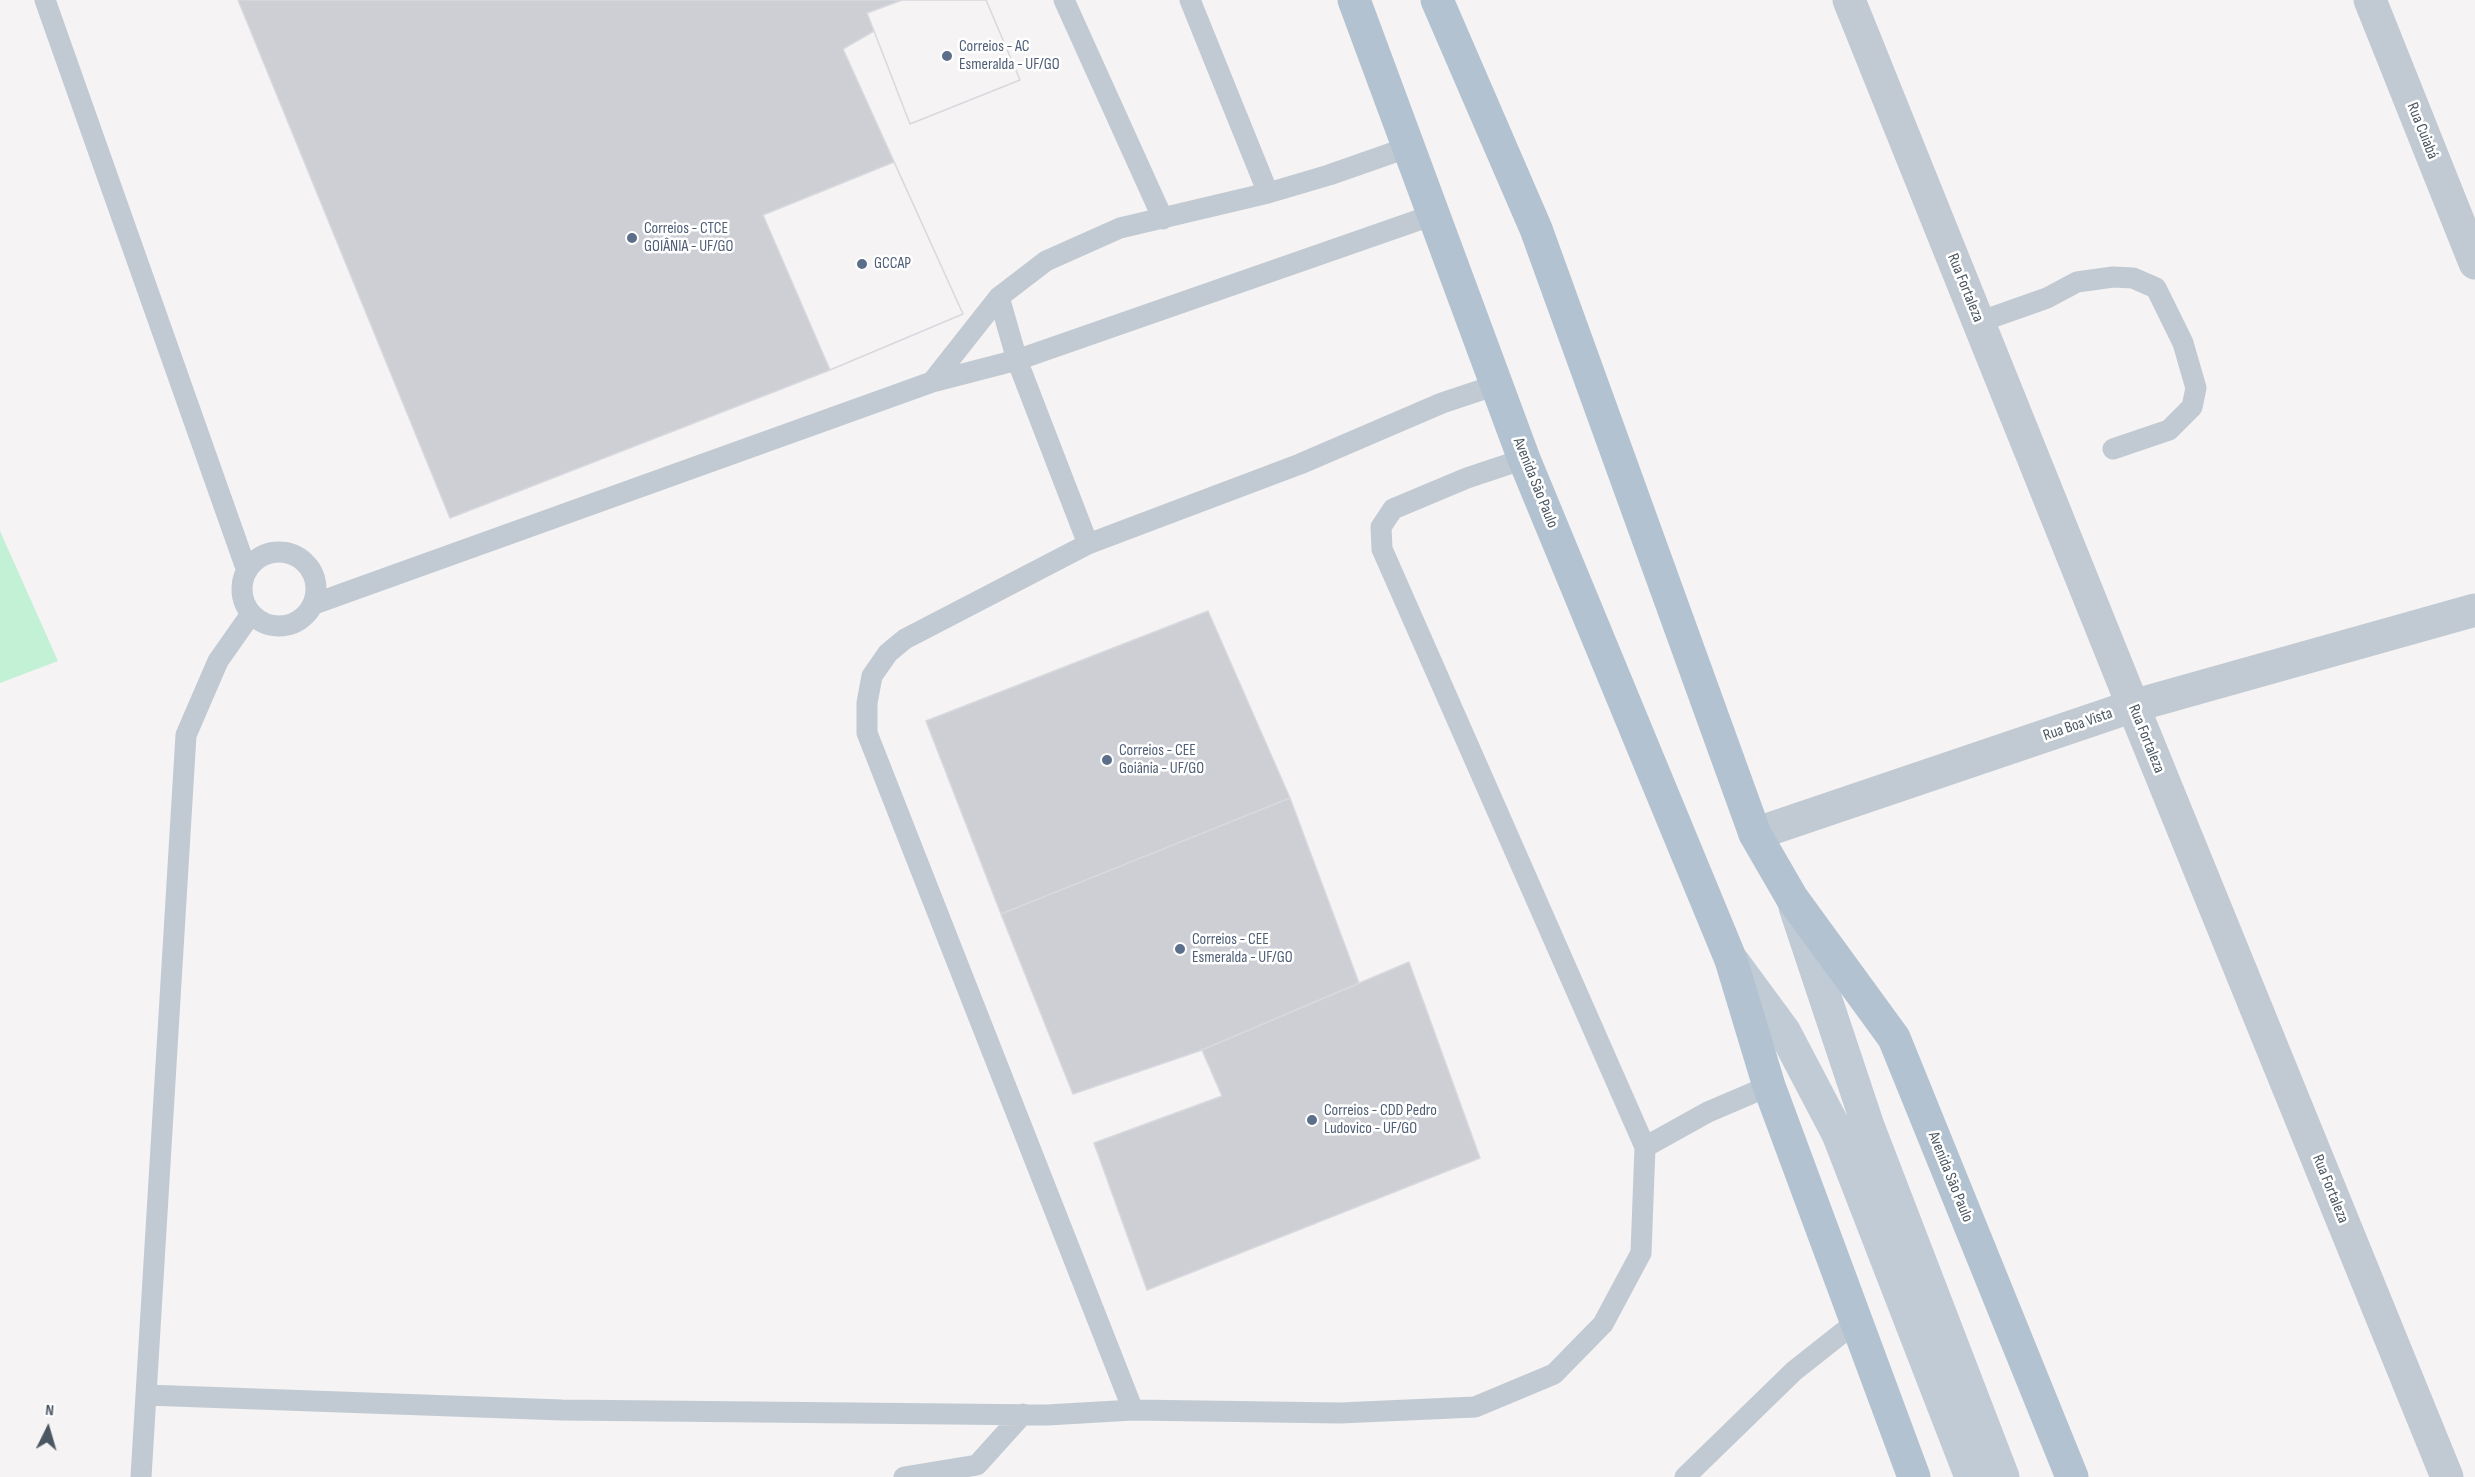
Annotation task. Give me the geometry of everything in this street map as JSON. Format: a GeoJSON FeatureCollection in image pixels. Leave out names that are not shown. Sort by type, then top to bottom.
{"type":"FeatureCollection","features":[{"type":"Feature","properties":{"kind":"main road","name":"Avenida São Paulo"},"geometry":{"type":"LineString","coordinates":[[1354,0],[1524,459],[1731,960],[1769,1086],[1914,1477]]}},
{"type":"Feature","properties":{"kind":"main road","name":"Avenida São Paulo"},"geometry":{"type":"LineString","coordinates":[[1437,0],[1536,229],[1755,834],[1792,898],[1894,1038],[2072,1477]]}},
{"type":"Feature","properties":{"kind":"main road","name":"Avenida São Paulo"},"geometry":{"type":"LineString","coordinates":[[1792,898],[1868,1126],[2002,1477]]}},
{"type":"Feature","properties":{"kind":"main road","name":"Avenida São Paulo"},"geometry":{"type":"LineString","coordinates":[[1731,960],[1784,1031],[1838,1134],[1971,1477]]}},
{"type":"Feature","properties":{"kind":"street","name":"Rua Fortaleza"},"geometry":{"type":"LineString","coordinates":[[1850,0],[2133,706],[2447,1477]]}},
{"type":"Feature","properties":{"kind":"street","name":"Rua Cuiabá"},"geometry":{"type":"LineString","coordinates":[[2370,0],[2475,263]]}},
{"type":"Feature","properties":{"kind":"street","name":"Rua Boa Vista"},"geometry":{"type":"LineString","coordinates":[[1755,834],[2133,706],[2475,610]]}},
{"type":"Feature","properties":{"kind":"lane"},"geometry":{"type":"LineString","coordinates":[[45,0],[247,571]]}},
{"type":"Feature","properties":{"kind":"lane"},"geometry":{"type":"LineString","coordinates":[[1064,0],[1163,219]]}},
{"type":"Feature","properties":{"kind":"lane"},"geometry":{"type":"LineString","coordinates":[[1190,0],[1268,193]]}},
{"type":"Feature","properties":{"kind":"lane"},"geometry":{"type":"LineString","coordinates":[[932,382],[999,297],[1046,261],[1120,228],[1268,193],[1329,175],[1409,147]]}},
{"type":"Feature","properties":{"kind":"lane"},"geometry":{"type":"LineString","coordinates":[[314,604],[932,382],[1017,360],[1433,215]]}},
{"type":"Feature","properties":{"kind":"lane"},"geometry":{"type":"LineString","coordinates":[[1978,322],[2047,298],[2077,282],[2113,277],[2133,278],[2156,288],[2183,343],[2196,388],[2192,407],[2169,430],[2113,449]]}},
{"type":"Feature","properties":{"kind":"lane"},"geometry":{"type":"LineString","coordinates":[[999,297],[1017,360],[1088,544]]}},
{"type":"Feature","properties":{"kind":"lane"},"geometry":{"type":"LineString","coordinates":[[1133,1410],[867,733],[867,703],[872,676],[888,652],[904,639],[1088,544],[1300,464],[1442,403],[1496,385]]}},
{"type":"Feature","properties":{"kind":"lane"},"geometry":{"type":"LineString","coordinates":[[146,1395],[562,1410],[1023,1414],[1133,1410],[1340,1413],[1475,1407],[1554,1374],[1603,1324],[1641,1253],[1645,1147],[1382,549],[1382,527],[1393,509],[1467,478],[1524,459]]}},
{"type":"Feature","properties":{"kind":"lane"},"geometry":{"type":"LineString","coordinates":[[283,552],[296,555],[308,564],[315,576],[318,590],[314,604],[301,621],[280,627],[268,626],[251,614],[242,592],[247,571],[256,560],[269,553],[283,552]]}},
{"type":"Feature","properties":{"kind":"lane"},"geometry":{"type":"LineString","coordinates":[[141,1477],[186,735],[218,661],[251,614]]}},
{"type":"Feature","properties":{"kind":"lane"},"geometry":{"type":"LineString","coordinates":[[1645,1147],[1708,1112],[1769,1086]]}},
{"type":"Feature","properties":{"kind":"lane"},"geometry":{"type":"LineString","coordinates":[[1685,1477],[1794,1371],[1856,1322]]}},
{"type":"Feature","properties":{"kind":"lane"},"geometry":{"type":"LineString","coordinates":[[904,1477],[977,1465],[1023,1414]]}},
{"type":"Feature","properties":{"kind":"green space"},"geometry":{"type":"Polygon","coordinates":[[[0,531],[58,661],[0,683],[0,531]]]}},
{"type":"Feature","properties":{"kind":"building","name":"Correios - CTCE GOIÂNIA - UF/GO"},"geometry":{"type":"Polygon","coordinates":[[[238,0],[986,0],[1020,80],[910,124],[874,31],[843,49],[963,314],[830,370],[450,518],[238,0]]]}},
{"type":"Feature","properties":{"kind":"building","name":"Correios - AC Esmeralda - UF/GO"},"geometry":{"type":"Polygon","coordinates":[[[902,0],[986,0],[1020,80],[910,124],[867,13],[902,0]]]}},
{"type":"Feature","properties":{"kind":"building","name":"GCCAP"},"geometry":{"type":"Polygon","coordinates":[[[894,162],[963,314],[830,370],[763,215],[894,162]]]}},
{"type":"Feature","properties":{"kind":"building","name":"Correios - CEE Goiânia - UF/GO"},"geometry":{"type":"Polygon","coordinates":[[[1208,611],[1290,798],[1001,914],[926,721],[1208,611]]]}},
{"type":"Feature","properties":{"kind":"building","name":"Correios - CEE Esmeralda - UF/GO"},"geometry":{"type":"Polygon","coordinates":[[[1290,798],[1359,983],[1202,1050],[1073,1094],[1001,914],[1290,798]]]}},
{"type":"Feature","properties":{"kind":"building","name":"Correios - CDD Pedro Ludovico - UF/GO"},"geometry":{"type":"Polygon","coordinates":[[[1409,962],[1480,1158],[1147,1290],[1094,1143],[1222,1096],[1202,1050],[1409,962]]]}},
{"type":"Feature","properties":{"kind":"place","name":"Correios - AC Esmeralda - UF/GO"},"geometry":{"type":"Point","coordinates":[947,56]}},
{"type":"Feature","properties":{"kind":"place","name":"Correios - CTCE GOIÂNIA - UF/GO"},"geometry":{"type":"Point","coordinates":[632,238]}},
{"type":"Feature","properties":{"kind":"place","name":"GCCAP"},"geometry":{"type":"Point","coordinates":[862,264]}},
{"type":"Feature","properties":{"kind":"place","name":"Correios - CEE Goiânia - UF/GO"},"geometry":{"type":"Point","coordinates":[1107,760]}},
{"type":"Feature","properties":{"kind":"place","name":"Correios - CEE Esmeralda - UF/GO"},"geometry":{"type":"Point","coordinates":[1180,949]}},
{"type":"Feature","properties":{"kind":"place","name":"Correios - CDD Pedro Ludovico - UF/GO"},"geometry":{"type":"Point","coordinates":[1312,1120]}}]}
